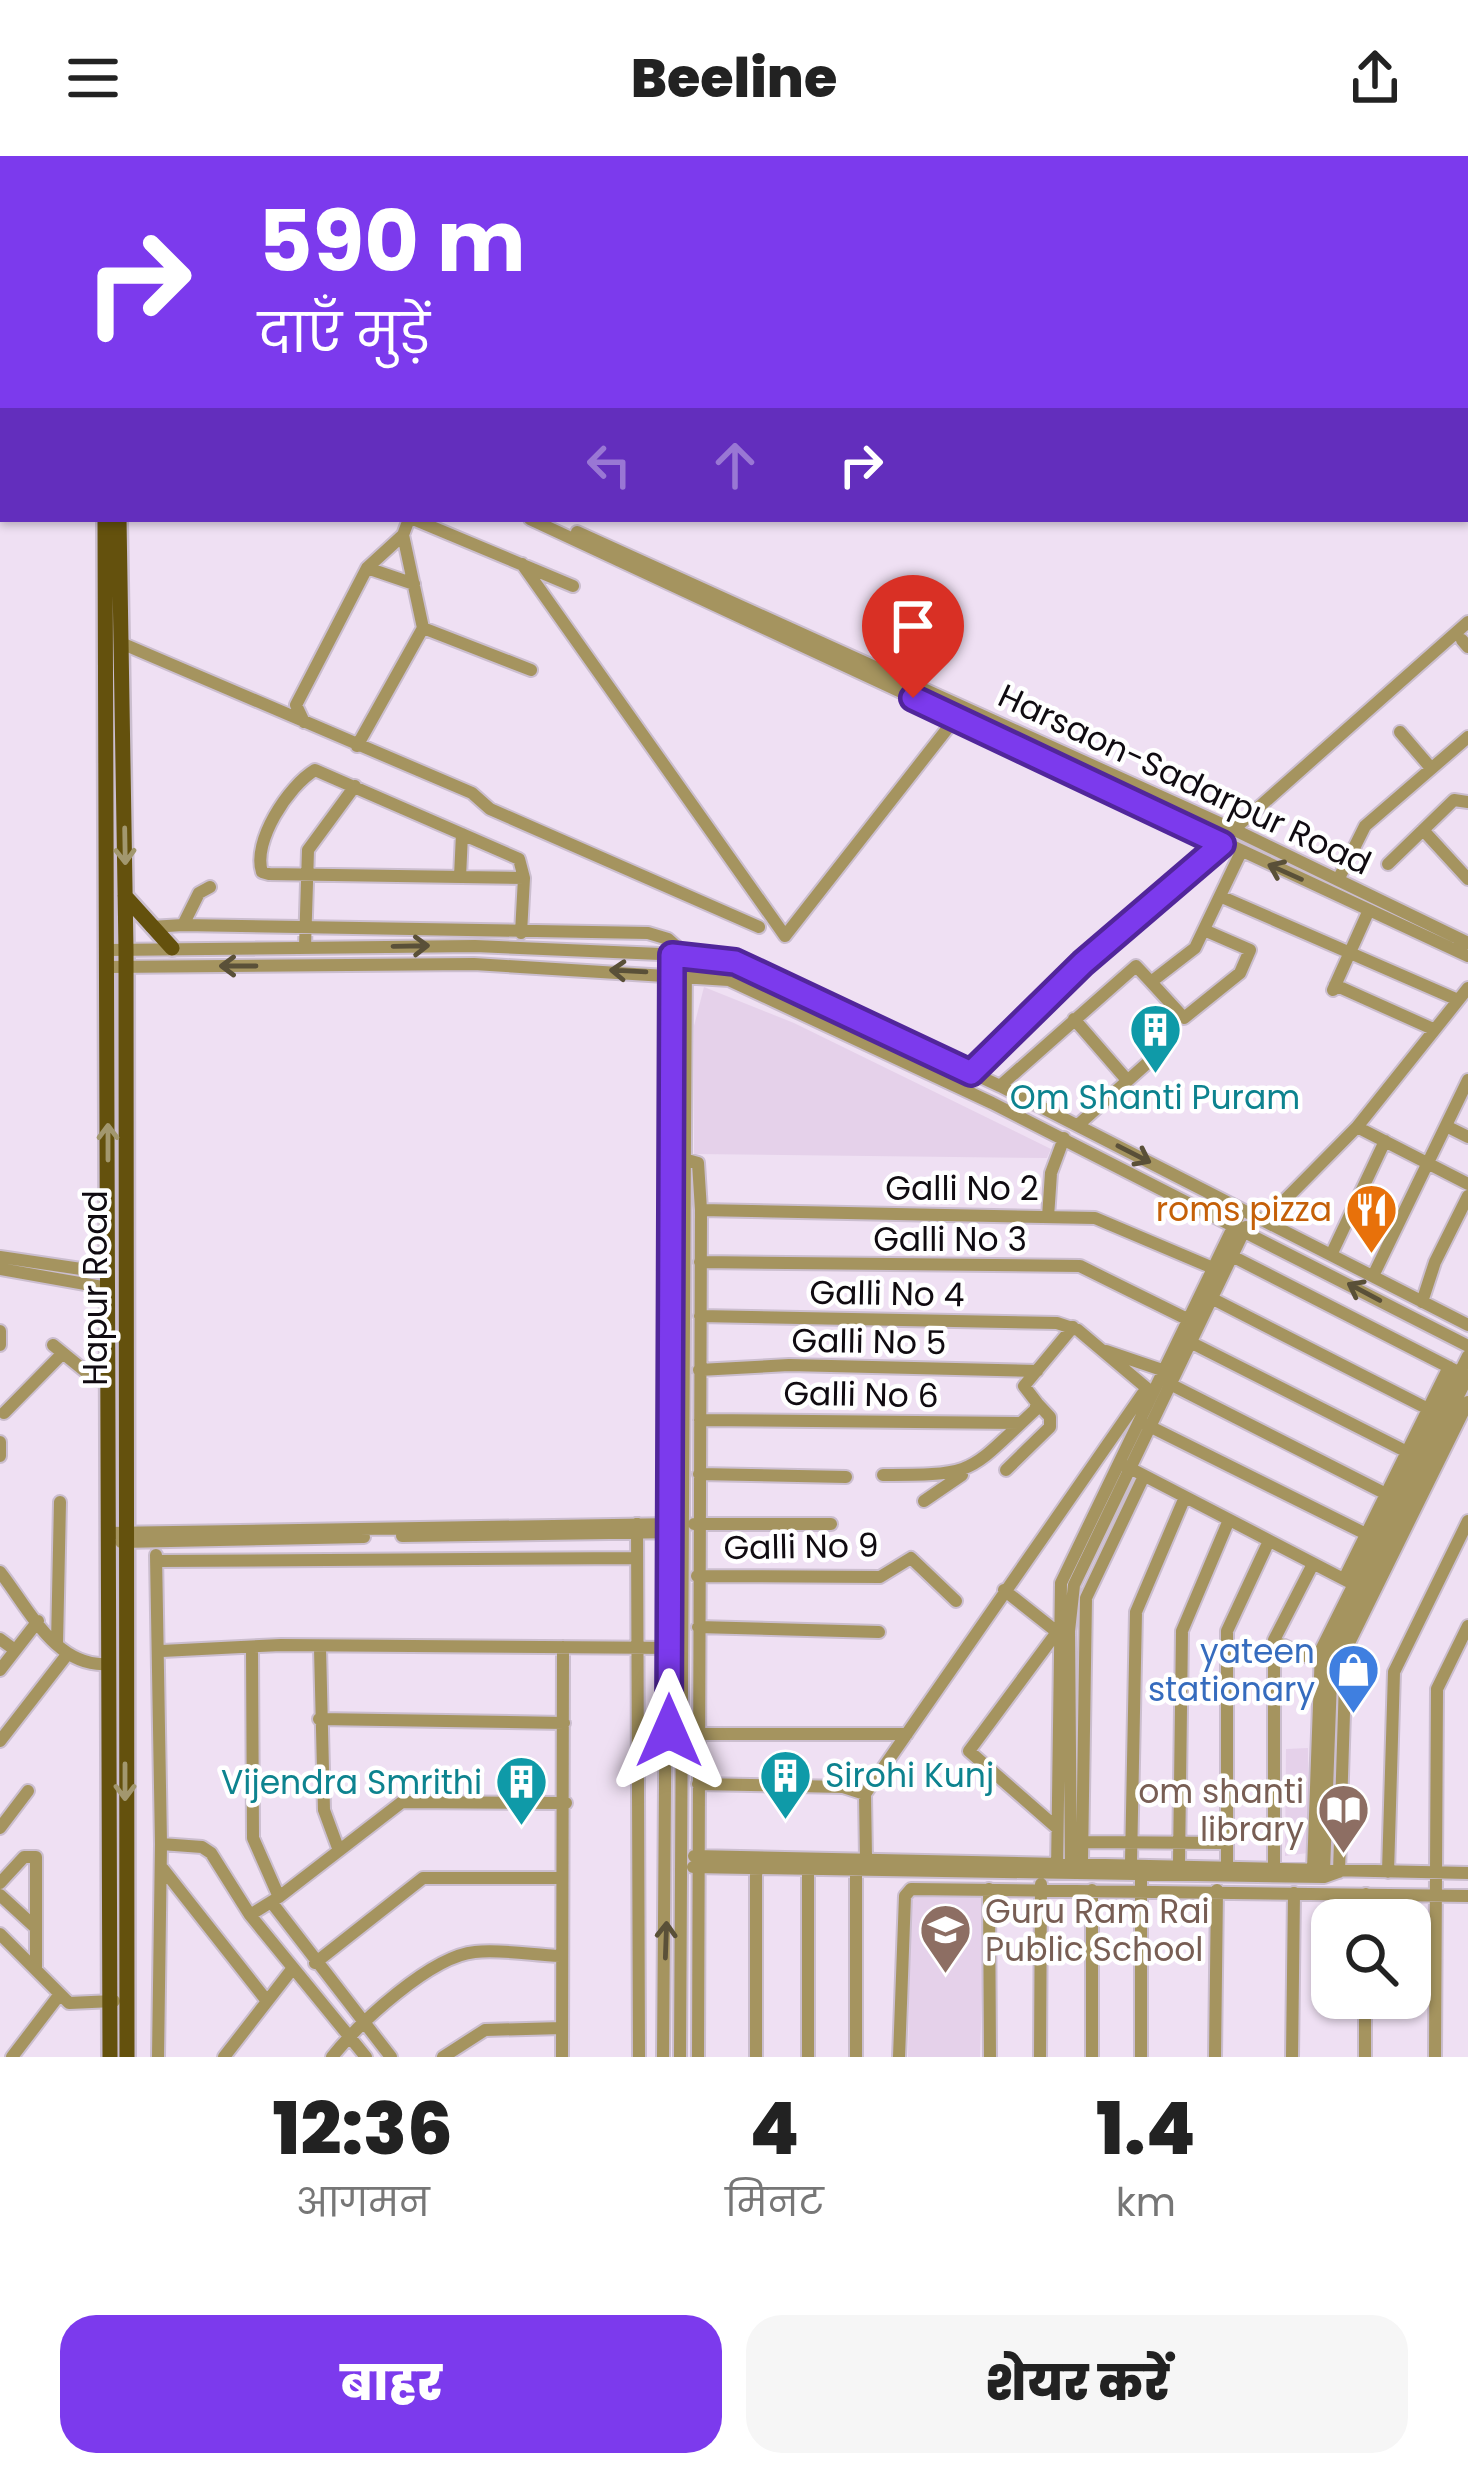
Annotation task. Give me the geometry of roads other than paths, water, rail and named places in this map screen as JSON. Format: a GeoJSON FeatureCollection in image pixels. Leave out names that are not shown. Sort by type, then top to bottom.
{"type":"FeatureCollection","features":[{"type":"Feature","properties":{"kind":"main road","name":"Hapur Road"},"geometry":{"type":"LineString","coordinates":[[105,522],[109,1381],[116,1538],[108,1664],[118,2001],[127,2057]]}},
{"type":"Feature","properties":{"kind":"main road","name":"Hapur Road"},"geometry":{"type":"LineString","coordinates":[[110,2057],[118,2001],[116,1538],[126,957],[119,522]]}},
{"type":"Feature","properties":{"kind":"main road"},"geometry":{"type":"LineString","coordinates":[[125,896],[172,948]]}},
{"type":"Feature","properties":{"kind":"street"},"geometry":{"type":"LineString","coordinates":[[304,723],[296,705],[367,568],[403,535],[410,522]]}},
{"type":"Feature","properties":{"kind":"street"},"geometry":{"type":"LineString","coordinates":[[418,522],[573,586]]}},
{"type":"Feature","properties":{"kind":"street","name":"Harsaon-Sadarpur Road"},"geometry":{"type":"LineString","coordinates":[[537,522],[1237,830],[1468,943]]}},
{"type":"Feature","properties":{"kind":"street","name":"Harsaon-Sadarpur Road"},"geometry":{"type":"LineString","coordinates":[[555,522],[961,712],[1222,844],[1468,956]]}},
{"type":"Feature","properties":{"kind":"street"},"geometry":{"type":"LineString","coordinates":[[357,746],[423,628],[403,535]]}},
{"type":"Feature","properties":{"kind":"street"},"geometry":{"type":"LineString","coordinates":[[522,564],[785,937],[961,712]]}},
{"type":"Feature","properties":{"kind":"street"},"geometry":{"type":"LineString","coordinates":[[367,568],[414,584]]}},
{"type":"Feature","properties":{"kind":"street"},"geometry":{"type":"LineString","coordinates":[[971,1073],[1083,963],[1468,622]]}},
{"type":"Feature","properties":{"kind":"street"},"geometry":{"type":"LineString","coordinates":[[423,628],[531,670]]}},
{"type":"Feature","properties":{"kind":"street"},"geometry":{"type":"LineString","coordinates":[[121,643],[472,793],[486,807],[759,927]]}},
{"type":"Feature","properties":{"kind":"street"},"geometry":{"type":"LineString","coordinates":[[1400,733],[1430,767]]}},
{"type":"Feature","properties":{"kind":"street"},"geometry":{"type":"LineString","coordinates":[[1338,880],[1365,826],[1468,737]]}},
{"type":"Feature","properties":{"kind":"street"},"geometry":{"type":"LineString","coordinates":[[520,948],[524,878],[519,859],[355,786],[308,772],[259,848],[262,872],[524,878]]}},
{"type":"Feature","properties":{"kind":"street"},"geometry":{"type":"LineString","coordinates":[[304,947],[306,873],[313,838],[355,786]]}},
{"type":"Feature","properties":{"kind":"street"},"geometry":{"type":"LineString","coordinates":[[1388,864],[1454,800],[1468,802]]}},
{"type":"Feature","properties":{"kind":"street"},"geometry":{"type":"LineString","coordinates":[[1423,830],[1468,880]]}},
{"type":"Feature","properties":{"kind":"street"},"geometry":{"type":"LineString","coordinates":[[460,877],[462,834]]}},
{"type":"Feature","properties":{"kind":"street"},"geometry":{"type":"LineString","coordinates":[[1151,982],[1195,948],[1241,852]]}},
{"type":"Feature","properties":{"kind":"street"},"geometry":{"type":"LineString","coordinates":[[183,925],[199,892],[210,887]]}},
{"type":"Feature","properties":{"kind":"street"},"geometry":{"type":"LineString","coordinates":[[1222,897],[1458,1000]]}},
{"type":"Feature","properties":{"kind":"street"},"geometry":{"type":"LineString","coordinates":[[1369,910],[1333,988],[1433,1028]]}},
{"type":"Feature","properties":{"kind":"street"},"geometry":{"type":"LineString","coordinates":[[152,927],[521,930],[648,933],[668,938],[686,974],[678,1158]]}},
{"type":"Feature","properties":{"kind":"street"},"geometry":{"type":"LineString","coordinates":[[1000,1086],[1136,966],[1184,1018],[1240,974],[1250,950],[1204,930]]}},
{"type":"Feature","properties":{"kind":"street"},"geometry":{"type":"LineString","coordinates":[[126,957],[172,948],[520,948],[735,962],[1000,1086],[1468,1325]]}},
{"type":"Feature","properties":{"kind":"street"},"geometry":{"type":"LineString","coordinates":[[679,955],[671,973],[678,1158],[681,1527],[675,1861],[680,2057]]}},
{"type":"Feature","properties":{"kind":"street"},"geometry":{"type":"LineString","coordinates":[[108,958],[474,964],[686,974],[747,987],[1064,1138],[1468,1346]]}},
{"type":"Feature","properties":{"kind":"street"},"geometry":{"type":"LineString","coordinates":[[856,2057],[865,1794],[1101,1454],[1165,1376],[1211,1298],[1240,1226],[1357,1127],[1468,988]]}},
{"type":"Feature","properties":{"kind":"street"},"geometry":{"type":"LineString","coordinates":[[1074,1019],[1127,1080]]}},
{"type":"Feature","properties":{"kind":"street"},"geometry":{"type":"LineString","coordinates":[[1078,1125],[1162,1050]]}},
{"type":"Feature","properties":{"kind":"street"},"geometry":{"type":"LineString","coordinates":[[1372,1276],[1467,1086]]}},
{"type":"Feature","properties":{"kind":"street"},"geometry":{"type":"LineString","coordinates":[[1446,1126],[1468,1137]]}},
{"type":"Feature","properties":{"kind":"street"},"geometry":{"type":"LineString","coordinates":[[1357,1127],[1468,1184]]}},
{"type":"Feature","properties":{"kind":"street"},"geometry":{"type":"LineString","coordinates":[[1048,1217],[1051,1173],[1064,1138]]}},
{"type":"Feature","properties":{"kind":"street"},"geometry":{"type":"LineString","coordinates":[[1330,1255],[1385,1141]]}},
{"type":"Feature","properties":{"kind":"street"},"geometry":{"type":"LineString","coordinates":[[678,1158],[700,1167],[701,1210],[699,1474],[681,1527],[697,1576],[698,2057]]}},
{"type":"Feature","properties":{"kind":"street"},"geometry":{"type":"LineString","coordinates":[[1422,1302],[1468,1196]]}},
{"type":"Feature","properties":{"kind":"street","name":"Galli No 2"},"geometry":{"type":"LineString","coordinates":[[701,1210],[1095,1218],[1213,1268]]}},
{"type":"Feature","properties":{"kind":"street"},"geometry":{"type":"LineString","coordinates":[[1184,1339],[1187,1319],[1226,1253]]}},
{"type":"Feature","properties":{"kind":"street"},"geometry":{"type":"LineString","coordinates":[[1226,1253],[1461,1378]]}},
{"type":"Feature","properties":{"kind":"street"},"geometry":{"type":"LineString","coordinates":[[0,1257],[108,1281]]}},
{"type":"Feature","properties":{"kind":"street","name":"Galli No 3"},"geometry":{"type":"LineString","coordinates":[[700,1262],[1080,1266],[1187,1319]]}},
{"type":"Feature","properties":{"kind":"street"},"geometry":{"type":"LineString","coordinates":[[0,1269],[45,1270]]}},
{"type":"Feature","properties":{"kind":"street"},"geometry":{"type":"LineString","coordinates":[[1211,1298],[1433,1412]]}},
{"type":"Feature","properties":{"kind":"street","name":"Galli No 4"},"geometry":{"type":"LineString","coordinates":[[700,1316],[1073,1327]]}},
{"type":"Feature","properties":{"kind":"street"},"geometry":{"type":"LineString","coordinates":[[1006,1470],[1050,1427],[1050,1417],[1024,1390],[1073,1327],[1153,1393]]}},
{"type":"Feature","properties":{"kind":"street"},"geometry":{"type":"LineString","coordinates":[[0,1331],[0,1345]]}},
{"type":"Feature","properties":{"kind":"street"},"geometry":{"type":"LineString","coordinates":[[1184,1339],[1412,1455]]}},
{"type":"Feature","properties":{"kind":"street"},"geometry":{"type":"LineString","coordinates":[[1100,1348],[1165,1376],[1391,1497]]}},
{"type":"Feature","properties":{"kind":"street"},"geometry":{"type":"LineString","coordinates":[[4,1413],[58,1349],[96,1380],[109,1381]]}},
{"type":"Feature","properties":{"kind":"street"},"geometry":{"type":"LineString","coordinates":[[1318,1872],[1332,1652],[1468,1356]]}},
{"type":"Feature","properties":{"kind":"street","name":"Galli No 5"},"geometry":{"type":"LineString","coordinates":[[699,1370],[789,1365],[1037,1371]]}},
{"type":"Feature","properties":{"kind":"street"},"geometry":{"type":"LineString","coordinates":[[1318,1872],[1319,1662],[1348,1582],[1433,1412],[1461,1378]]}},
{"type":"Feature","properties":{"kind":"street"},"geometry":{"type":"LineString","coordinates":[[1060,1866],[1071,1601],[1121,1464],[1147,1425],[1153,1393]]}},
{"type":"Feature","properties":{"kind":"street"},"geometry":{"type":"LineString","coordinates":[[1060,1866],[1057,1632],[1063,1576],[1153,1393]]}},
{"type":"Feature","properties":{"kind":"street"},"geometry":{"type":"LineString","coordinates":[[1339,1872],[1346,1649],[1468,1402]]}},
{"type":"Feature","properties":{"kind":"street"},"geometry":{"type":"LineString","coordinates":[[924,1501],[968,1471],[1021,1424],[1037,1403]]}},
{"type":"Feature","properties":{"kind":"street","name":"Galli No 6"},"geometry":{"type":"LineString","coordinates":[[700,1420],[1021,1424]]}},
{"type":"Feature","properties":{"kind":"street"},"geometry":{"type":"LineString","coordinates":[[1147,1425],[1371,1536]]}},
{"type":"Feature","properties":{"kind":"street"},"geometry":{"type":"LineString","coordinates":[[0,1442],[0,1456]]}},
{"type":"Feature","properties":{"kind":"street"},"geometry":{"type":"LineString","coordinates":[[1101,1454],[1348,1582]]}},
{"type":"Feature","properties":{"kind":"street"},"geometry":{"type":"LineString","coordinates":[[883,1475],[968,1471]]}},
{"type":"Feature","properties":{"kind":"street"},"geometry":{"type":"LineString","coordinates":[[699,1474],[846,1477]]}},
{"type":"Feature","properties":{"kind":"street"},"geometry":{"type":"LineString","coordinates":[[1040,2057],[1041,1890],[1083,1842],[1086,1598],[1144,1476]]}},
{"type":"Feature","properties":{"kind":"street"},"geometry":{"type":"LineString","coordinates":[[1142,2057],[1141,1892],[1131,1843],[1136,1612],[1185,1497]]}},
{"type":"Feature","properties":{"kind":"street"},"geometry":{"type":"LineString","coordinates":[[0,1741],[62,1651],[60,1502]]}},
{"type":"Feature","properties":{"kind":"street"},"geometry":{"type":"LineString","coordinates":[[1179,1863],[1182,1631],[1229,1520]]}},
{"type":"Feature","properties":{"kind":"street"},"geometry":{"type":"LineString","coordinates":[[1388,1872],[1394,1672],[1468,1521]]}},
{"type":"Feature","properties":{"kind":"street"},"geometry":{"type":"LineString","coordinates":[[116,1538],[831,1524]]}},
{"type":"Feature","properties":{"kind":"street"},"geometry":{"type":"LineString","coordinates":[[637,1527],[639,2057]]}},
{"type":"Feature","properties":{"kind":"street"},"geometry":{"type":"LineString","coordinates":[[153,1537],[162,1651],[158,2057]]}},
{"type":"Feature","properties":{"kind":"street"},"geometry":{"type":"LineString","coordinates":[[1227,1864],[1227,1630],[1269,1541]]}},
{"type":"Feature","properties":{"kind":"street"},"geometry":{"type":"LineString","coordinates":[[157,1561],[637,1558]]}},
{"type":"Feature","properties":{"kind":"street","name":"Galli No 9"},"geometry":{"type":"LineString","coordinates":[[697,1576],[880,1577],[911,1558],[956,1601]]}},
{"type":"Feature","properties":{"kind":"street"},"geometry":{"type":"LineString","coordinates":[[1274,1865],[1274,1640],[1313,1564]]}},
{"type":"Feature","properties":{"kind":"street"},"geometry":{"type":"LineString","coordinates":[[0,1572],[62,1651],[83,1664],[108,1664]]}},
{"type":"Feature","properties":{"kind":"street"},"geometry":{"type":"LineString","coordinates":[[1004,1590],[1057,1632]]}},
{"type":"Feature","properties":{"kind":"street"},"geometry":{"type":"LineString","coordinates":[[0,1670],[38,1621]]}},
{"type":"Feature","properties":{"kind":"street"},"geometry":{"type":"LineString","coordinates":[[1435,2057],[1437,1689],[1468,1625]]}},
{"type":"Feature","properties":{"kind":"street"},"geometry":{"type":"LineString","coordinates":[[698,1627],[879,1632]]}},
{"type":"Feature","properties":{"kind":"street"},"geometry":{"type":"LineString","coordinates":[[1057,1632],[969,1751],[1057,1828]]}},
{"type":"Feature","properties":{"kind":"street"},"geometry":{"type":"LineString","coordinates":[[0,1639],[15,1650]]}},
{"type":"Feature","properties":{"kind":"street"},"geometry":{"type":"LineString","coordinates":[[1280,1644],[1319,1662]]}},
{"type":"Feature","properties":{"kind":"street"},"geometry":{"type":"LineString","coordinates":[[252,1647],[253,1838],[260,1863],[276,1900],[315,1964],[391,2057]]}},
{"type":"Feature","properties":{"kind":"street"},"geometry":{"type":"LineString","coordinates":[[562,2057],[563,1647]]}},
{"type":"Feature","properties":{"kind":"street"},"geometry":{"type":"LineString","coordinates":[[320,1648],[324,1810],[338,1848]]}},
{"type":"Feature","properties":{"kind":"street"},"geometry":{"type":"LineString","coordinates":[[162,1651],[676,1648]]}},
{"type":"Feature","properties":{"kind":"street"},"geometry":{"type":"LineString","coordinates":[[320,1719],[564,1723]]}},
{"type":"Feature","properties":{"kind":"street"},"geometry":{"type":"LineString","coordinates":[[698,1734],[908,1734]]}},
{"type":"Feature","properties":{"kind":"street"},"geometry":{"type":"LineString","coordinates":[[698,1784],[843,1786],[865,1794]]}},
{"type":"Feature","properties":{"kind":"street"},"geometry":{"type":"LineString","coordinates":[[0,1828],[28,1791]]}},
{"type":"Feature","properties":{"kind":"street"},"geometry":{"type":"LineString","coordinates":[[250,1915],[276,1900],[391,1808],[415,1799],[566,1803]]}},
{"type":"Feature","properties":{"kind":"street"},"geometry":{"type":"LineString","coordinates":[[1083,1842],[1227,1843]]}},
{"type":"Feature","properties":{"kind":"street"},"geometry":{"type":"LineString","coordinates":[[161,1844],[202,1847],[211,1853],[250,1915],[366,2057]]}},
{"type":"Feature","properties":{"kind":"street"},"geometry":{"type":"LineString","coordinates":[[0,1883],[24,1857],[36,1857],[36,1970]]}},
{"type":"Feature","properties":{"kind":"street"},"geometry":{"type":"LineString","coordinates":[[675,1861],[1468,1873]]}},
{"type":"Feature","properties":{"kind":"street"},"geometry":{"type":"LineString","coordinates":[[663,2057],[675,1861]]}},
{"type":"Feature","properties":{"kind":"street"},"geometry":{"type":"LineString","coordinates":[[700,1862],[756,1868],[861,1864]]}},
{"type":"Feature","properties":{"kind":"street"},"geometry":{"type":"LineString","coordinates":[[1136,1868],[1179,1863],[1274,1865],[1318,1872]]}},
{"type":"Feature","properties":{"kind":"street"},"geometry":{"type":"LineString","coordinates":[[162,1868],[268,2001]]}},
{"type":"Feature","properties":{"kind":"street"},"geometry":{"type":"LineString","coordinates":[[756,1868],[756,2057]]}},
{"type":"Feature","properties":{"kind":"street"},"geometry":{"type":"LineString","coordinates":[[808,1868],[808,2057]]}},
{"type":"Feature","properties":{"kind":"street"},"geometry":{"type":"LineString","coordinates":[[315,1964],[423,1878],[562,1879]]}},
{"type":"Feature","properties":{"kind":"street"},"geometry":{"type":"LineString","coordinates":[[989,1889],[990,2057]]}},
{"type":"Feature","properties":{"kind":"street"},"geometry":{"type":"LineString","coordinates":[[1092,1890],[1092,2057]]}},
{"type":"Feature","properties":{"kind":"street"},"geometry":{"type":"LineString","coordinates":[[1215,2057],[1217,1890]]}},
{"type":"Feature","properties":{"kind":"street"},"geometry":{"type":"LineString","coordinates":[[899,2057],[906,1892],[1217,1890],[1468,1897]]}},
{"type":"Feature","properties":{"kind":"street"},"geometry":{"type":"LineString","coordinates":[[1292,2057],[1294,1893]]}},
{"type":"Feature","properties":{"kind":"street"},"geometry":{"type":"LineString","coordinates":[[1366,1894],[1366,1899]]}},
{"type":"Feature","properties":{"kind":"street"},"geometry":{"type":"LineString","coordinates":[[0,1895],[36,1928]]}},
{"type":"Feature","properties":{"kind":"street"},"geometry":{"type":"LineString","coordinates":[[0,1934],[69,2003],[118,2001]]}},
{"type":"Feature","properties":{"kind":"street"},"geometry":{"type":"LineString","coordinates":[[332,2057],[363,2024],[458,1955],[560,1956]]}},
{"type":"Feature","properties":{"kind":"street"},"geometry":{"type":"LineString","coordinates":[[224,2057],[293,1968]]}},
{"type":"Feature","properties":{"kind":"street"},"geometry":{"type":"LineString","coordinates":[[12,2057],[60,1994]]}},
{"type":"Feature","properties":{"kind":"street"},"geometry":{"type":"LineString","coordinates":[[1365,2019],[1365,2057]]}},
{"type":"Feature","properties":{"kind":"street"},"geometry":{"type":"LineString","coordinates":[[443,2057],[485,2030],[562,2028]]}},
{"type":"Feature","properties":{"kind":"place","name":"Om Shanti Puram"},"geometry":{"type":"Point","coordinates":[1155,1076]}},
{"type":"Feature","properties":{"kind":"place","name":"roms pizza"},"geometry":{"type":"Point","coordinates":[1371,1255]}},
{"type":"Feature","properties":{"kind":"place","name":"yateen stationary"},"geometry":{"type":"Point","coordinates":[1354,1716]}},
{"type":"Feature","properties":{"kind":"place","name":"Sirohi Kunj"},"geometry":{"type":"Point","coordinates":[786,1821]}},
{"type":"Feature","properties":{"kind":"place","name":"Vijendra Smrithi"},"geometry":{"type":"Point","coordinates":[521,1828]}},
{"type":"Feature","properties":{"kind":"place","name":"om shanti library"},"geometry":{"type":"Point","coordinates":[1343,1856]}},
{"type":"Feature","properties":{"kind":"place","name":"Guru Ram Rai Public School"},"geometry":{"type":"Point","coordinates":[946,1976]}}]}
